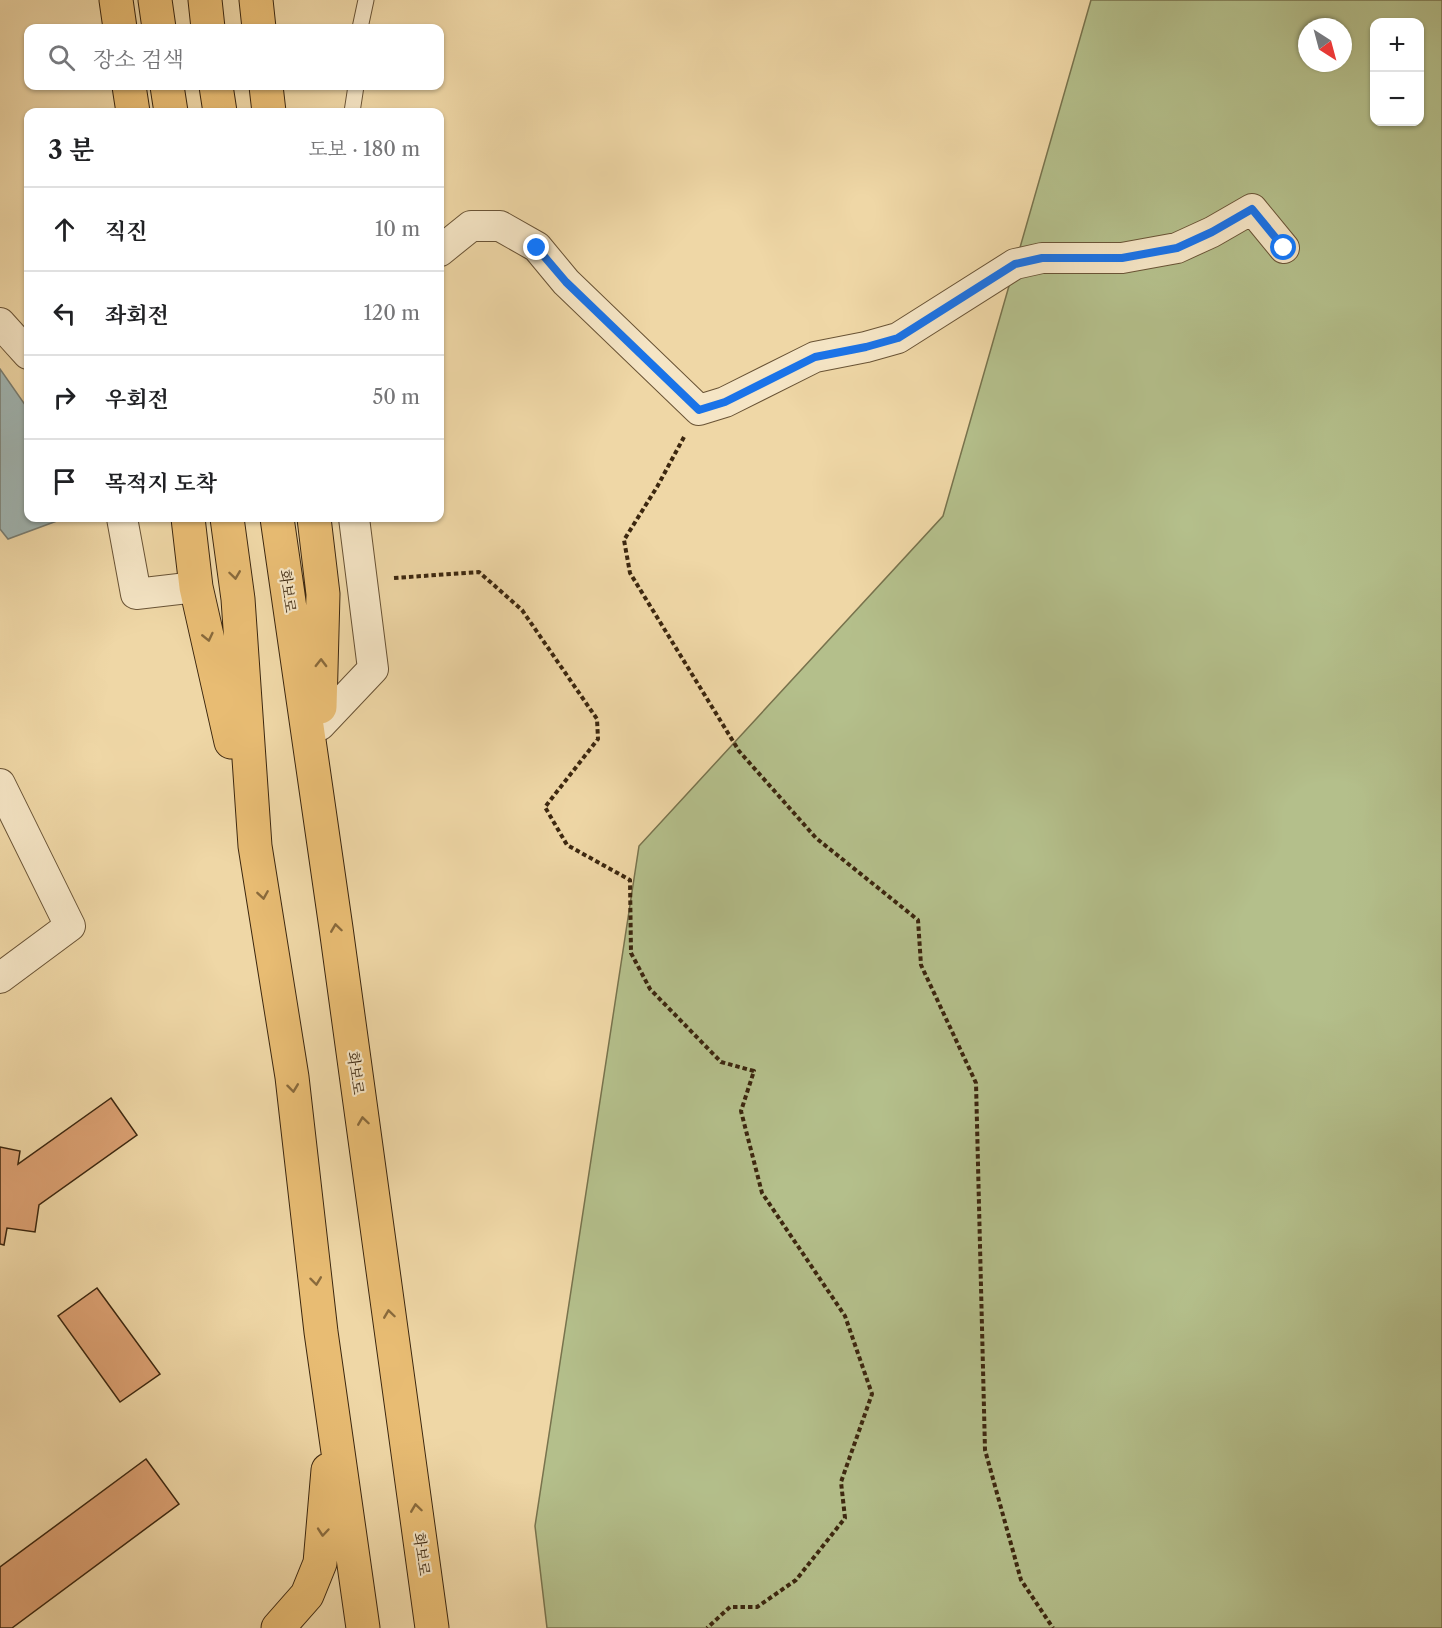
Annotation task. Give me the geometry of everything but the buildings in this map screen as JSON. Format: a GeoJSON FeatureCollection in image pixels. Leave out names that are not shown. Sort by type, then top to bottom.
{"type":"FeatureCollection","features":[{"type":"Feature","properties":{"kind":"highway"},"geometry":{"type":"LineString","coordinates":[[116,0],[119,24]]}},
{"type":"Feature","properties":{"kind":"highway"},"geometry":{"type":"LineString","coordinates":[[155,0],[158,24]]}},
{"type":"Feature","properties":{"kind":"highway"},"geometry":{"type":"LineString","coordinates":[[205,0],[208,24]]}},
{"type":"Feature","properties":{"kind":"highway"},"geometry":{"type":"LineString","coordinates":[[256,0],[259,24]]}},
{"type":"Feature","properties":{"kind":"highway"},"geometry":{"type":"LineString","coordinates":[[130,90],[132,108]]}},
{"type":"Feature","properties":{"kind":"highway"},"geometry":{"type":"LineString","coordinates":[[168,90],[170,108]]}},
{"type":"Feature","properties":{"kind":"highway"},"geometry":{"type":"LineString","coordinates":[[217,90],[219,108]]}},
{"type":"Feature","properties":{"kind":"highway"},"geometry":{"type":"LineString","coordinates":[[266,90],[269,108]]}},
{"type":"Feature","properties":{"kind":"highway"},"geometry":{"type":"LineString","coordinates":[[188,522],[196,587],[255,846],[292,1077],[321,1332],[363,1628]]}},
{"type":"Feature","properties":{"kind":"highway"},"geometry":{"type":"LineString","coordinates":[[228,522],[238,599],[255,846]]}},
{"type":"Feature","properties":{"kind":"highway","name":"화보로"},"geometry":{"type":"LineString","coordinates":[[278,522],[319,805],[432,1628]]}},
{"type":"Feature","properties":{"kind":"highway"},"geometry":{"type":"LineString","coordinates":[[314,522],[323,594],[319,805]]}},
{"type":"Feature","properties":{"kind":"highway"},"geometry":{"type":"LineString","coordinates":[[278,1628],[308,1595],[320,1563],[334,1411]]}},
{"type":"Feature","properties":{"kind":"street"},"geometry":{"type":"LineString","coordinates":[[444,248],[471,226],[500,226],[537,248],[566,282],[699,410],[725,402],[815,357],[898,338],[1015,264],[1042,258],[1122,258],[1177,248],[1212,232],[1252,209],[1284,248]]}},
{"type":"Feature","properties":{"kind":"street"},"geometry":{"type":"LineString","coordinates":[[0,323],[24,350]]}},
{"type":"Feature","properties":{"kind":"street"},"geometry":{"type":"LineString","coordinates":[[123,522],[136,594],[196,587]]}},
{"type":"Feature","properties":{"kind":"street"},"geometry":{"type":"LineString","coordinates":[[320,725],[373,669],[355,522]]}},
{"type":"Feature","properties":{"kind":"street"},"geometry":{"type":"LineString","coordinates":[[0,784],[70,926],[0,978]]}},
{"type":"Feature","properties":{"kind":"lane"},"geometry":{"type":"LineString","coordinates":[[361,24],[366,0]]}},
{"type":"Feature","properties":{"kind":"lane"},"geometry":{"type":"LineString","coordinates":[[353,108],[355,90]]}},
{"type":"Feature","properties":{"kind":"path"},"geometry":{"type":"LineString","coordinates":[[699,410],[657,487],[624,540],[630,573],[740,751],[816,838],[918,920],[921,965],[976,1083],[985,1450],[1021,1580],[1053,1628]]}},
{"type":"Feature","properties":{"kind":"path"},"geometry":{"type":"LineString","coordinates":[[363,580],[479,572],[522,610],[597,719],[598,739],[545,807],[567,845],[630,880],[631,953],[650,989],[721,1062],[754,1071],[741,1111],[762,1193],[845,1316],[872,1394],[841,1482],[845,1518],[796,1580],[757,1607],[730,1607],[707,1628]]}},
{"type":"Feature","properties":{"kind":"green space"},"geometry":{"type":"Polygon","coordinates":[[[1091,0],[1442,0],[1442,1628],[547,1628],[535,1526],[639,846],[943,516],[1091,0]]]}},
{"type":"Feature","properties":{"kind":"water"},"geometry":{"type":"Polygon","coordinates":[[[0,369],[24,403],[24,522],[54,522],[8,539],[0,529],[0,369]]]}},
{"type":"Feature","properties":{"kind":"route"},"geometry":{"type":"LineString","coordinates":[[537,248],[566,282],[699,410],[725,402],[815,357],[898,338],[1015,264],[1042,258],[1122,258],[1177,248],[1212,232],[1252,209],[1284,248]]}}]}
